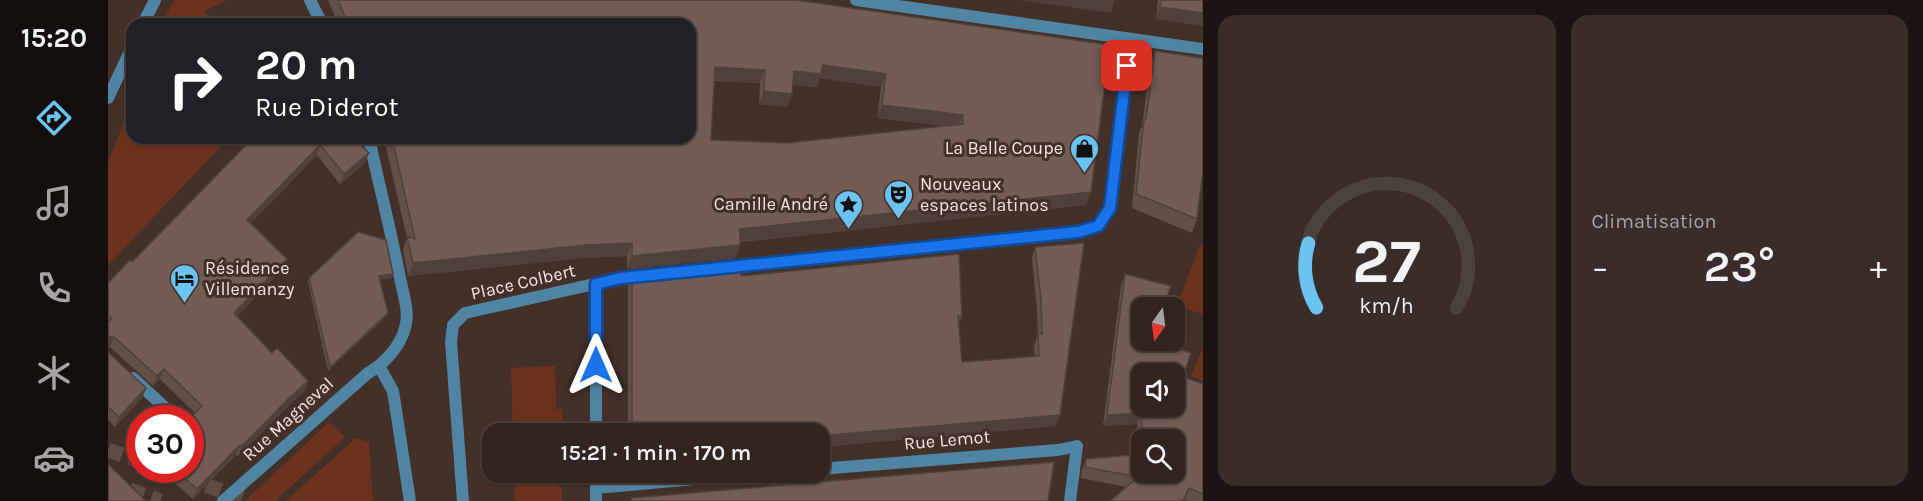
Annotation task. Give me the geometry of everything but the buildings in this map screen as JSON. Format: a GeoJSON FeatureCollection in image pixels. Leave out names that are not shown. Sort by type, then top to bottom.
{"type":"FeatureCollection","features":[{"type":"Feature","properties":{"kind":"street"},"geometry":{"type":"LineString","coordinates":[[146,18],[155,0]]}},
{"type":"Feature","properties":{"kind":"street"},"geometry":{"type":"LineString","coordinates":[[310,0],[319,18]]}},
{"type":"Feature","properties":{"kind":"street"},"geometry":{"type":"LineString","coordinates":[[856,0],[1203,49]]}},
{"type":"Feature","properties":{"kind":"street"},"geometry":{"type":"LineString","coordinates":[[715,268],[1078,232],[1098,226],[1110,208],[1130,39]]}},
{"type":"Feature","properties":{"kind":"street"},"geometry":{"type":"LineString","coordinates":[[108,98],[126,60]]}},
{"type":"Feature","properties":{"kind":"street","name":"Rue Magneval"},"geometry":{"type":"LineString","coordinates":[[223,501],[368,373],[379,366],[399,343],[407,313],[370,144]]}},
{"type":"Feature","properties":{"kind":"street"},"geometry":{"type":"LineString","coordinates":[[596,284],[621,278],[656,274]]}},
{"type":"Feature","properties":{"kind":"street","name":"Place Colbert"},"geometry":{"type":"LineString","coordinates":[[463,501],[451,342],[453,325],[465,313],[596,284],[596,423]]}},
{"type":"Feature","properties":{"kind":"street"},"geometry":{"type":"LineString","coordinates":[[379,366],[393,391],[410,501]]}},
{"type":"Feature","properties":{"kind":"street"},"geometry":{"type":"LineString","coordinates":[[125,371],[162,405]]}},
{"type":"Feature","properties":{"kind":"street","name":"Rue Lemot"},"geometry":{"type":"LineString","coordinates":[[830,468],[1058,450],[1077,446],[1070,501]]}},
{"type":"Feature","properties":{"kind":"street"},"geometry":{"type":"LineString","coordinates":[[596,495],[688,483]]}},
{"type":"Feature","properties":{"kind":"shaded area"},"geometry":{"type":"Polygon","coordinates":[[[175,0],[227,0],[204,11],[212,18],[164,18],[175,0]]]}},
{"type":"Feature","properties":{"kind":"shaded area"},"geometry":{"type":"Polygon","coordinates":[[[126,116],[126,144],[223,144],[108,265],[108,164],[126,116]]]}},
{"type":"Feature","properties":{"kind":"shaded area"},"geometry":{"type":"Polygon","coordinates":[[[1200,245],[1203,247],[1203,314],[1185,308],[1185,297],[1180,297],[1200,245]]]}},
{"type":"Feature","properties":{"kind":"shaded area"},"geometry":{"type":"Polygon","coordinates":[[[1203,347],[1203,381],[1191,376],[1203,347]]]}},
{"type":"Feature","properties":{"kind":"shaded area"},"geometry":{"type":"Polygon","coordinates":[[[555,366],[556,409],[562,409],[563,423],[513,423],[511,368],[555,366]]]}},
{"type":"Feature","properties":{"kind":"shaded area"},"geometry":{"type":"Polygon","coordinates":[[[329,422],[345,437],[275,501],[245,501],[329,422]]]}},
{"type":"Feature","properties":{"kind":"shaded area"},"geometry":{"type":"Polygon","coordinates":[[[356,438],[369,442],[373,501],[286,501],[356,438]]]}},
{"type":"Feature","properties":{"kind":"shaded area"},"geometry":{"type":"Polygon","coordinates":[[[514,483],[558,483],[558,487],[562,487],[562,501],[515,501],[514,483]]]}},
{"type":"Feature","properties":{"kind":"tunnel"},"geometry":{"type":"LineString","coordinates":[[108,450],[126,456]]}},
{"type":"Feature","properties":{"kind":"tunnel"},"geometry":{"type":"LineString","coordinates":[[108,482],[160,501]]}},
{"type":"Feature","properties":{"kind":"tunnel"},"geometry":{"type":"LineString","coordinates":[[199,483],[250,501]]}},
{"type":"Feature","properties":{"kind":"place","name":"La Belle Coupe"},"geometry":{"type":"Point","coordinates":[1084,174]}},
{"type":"Feature","properties":{"kind":"place","name":"Nouveaux espaces latinos"},"geometry":{"type":"Point","coordinates":[899,220]}},
{"type":"Feature","properties":{"kind":"place","name":"Camille André"},"geometry":{"type":"Point","coordinates":[849,230]}},
{"type":"Feature","properties":{"kind":"place","name":"Résidence Villemanzy"},"geometry":{"type":"Point","coordinates":[184,304]}},
{"type":"Feature","properties":{"kind":"route"},"geometry":{"type":"LineString","coordinates":[[596,365],[596,284],[621,278],[1078,232],[1098,226],[1110,208],[1127,66]]}}]}
